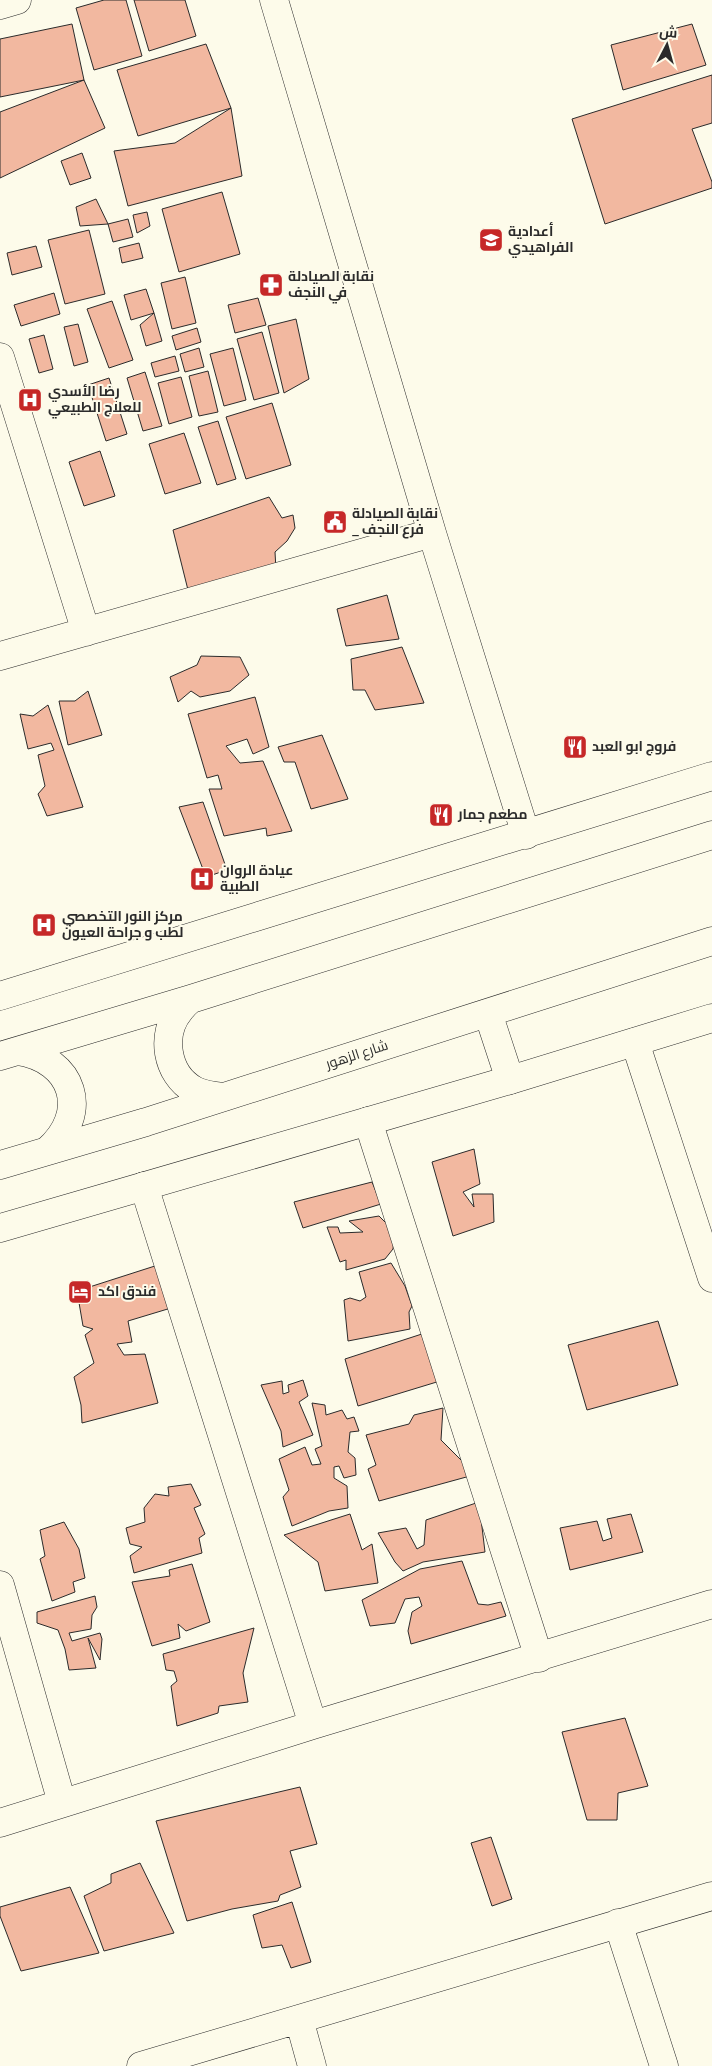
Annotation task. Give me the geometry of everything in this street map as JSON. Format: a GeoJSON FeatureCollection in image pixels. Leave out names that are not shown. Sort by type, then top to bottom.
{"type":"FeatureCollection","features":[{"type":"Feature","properties":{"kind":"street"},"geometry":{"type":"LineString","coordinates":[[0,5],[17,0]]}},
{"type":"Feature","properties":{"kind":"street"},"geometry":{"type":"LineString","coordinates":[[274,0],[432,533],[526,835]]}},
{"type":"Feature","properties":{"kind":"street"},"geometry":{"type":"LineString","coordinates":[[0,357],[86,632]]}},
{"type":"Feature","properties":{"kind":"street"},"geometry":{"type":"LineString","coordinates":[[0,656],[432,533]]}},
{"type":"Feature","properties":{"kind":"street"},"geometry":{"type":"LineString","coordinates":[[0,996],[712,776]]}},
{"type":"Feature","properties":{"kind":"street"},"geometry":{"type":"LineString","coordinates":[[9,1054],[191,999],[712,835]]}},
{"type":"Feature","properties":{"kind":"street","name":"شارع الزهور"},"geometry":{"type":"LineString","coordinates":[[0,1165],[224,1097],[712,941]]}},
{"type":"Feature","properties":{"kind":"street"},"geometry":{"type":"LineString","coordinates":[[191,999],[180,1010],[172,1023],[168,1038],[168,1053],[174,1068],[182,1080],[194,1090],[209,1096],[224,1097]]}},
{"type":"Feature","properties":{"kind":"street"},"geometry":{"type":"LineString","coordinates":[[488,1013],[510,1080]]}},
{"type":"Feature","properties":{"kind":"street"},"geometry":{"type":"LineString","coordinates":[[0,1228],[510,1080],[712,1018]]}},
{"type":"Feature","properties":{"kind":"street"},"geometry":{"type":"LineString","coordinates":[[635,1042],[712,1278]]}},
{"type":"Feature","properties":{"kind":"street"},"geometry":{"type":"LineString","coordinates":[[9,1054],[33,1053],[47,1060],[59,1070],[67,1082],[72,1097],[72,1113],[68,1128],[59,1141],[47,1151]]}},
{"type":"Feature","properties":{"kind":"street"},"geometry":{"type":"LineString","coordinates":[[368,1121],[539,1658]]}},
{"type":"Feature","properties":{"kind":"street"},"geometry":{"type":"LineString","coordinates":[[144,1186],[313,1725]]}},
{"type":"Feature","properties":{"kind":"street"},"geometry":{"type":"LineString","coordinates":[[0,1585],[62,1803]]}},
{"type":"Feature","properties":{"kind":"street"},"geometry":{"type":"LineString","coordinates":[[0,1823],[313,1725],[712,1604]]}},
{"type":"Feature","properties":{"kind":"street"},"geometry":{"type":"LineString","coordinates":[[141,2066],[618,1922],[712,1896]]}},
{"type":"Feature","properties":{"kind":"street"},"geometry":{"type":"LineString","coordinates":[[618,1922],[664,2066]]}},
{"type":"Feature","properties":{"kind":"street"},"geometry":{"type":"LineString","coordinates":[[299,2019],[312,2066]]}},
{"type":"Feature","properties":{"kind":"building"},"geometry":{"type":"Polygon","coordinates":[[[104,0],[126,0],[142,56],[94,70],[76,8],[104,0]]]}},
{"type":"Feature","properties":{"kind":"building"},"geometry":{"type":"Polygon","coordinates":[[[134,0],[185,0],[196,36],[149,51],[134,0]]]}},
{"type":"Feature","properties":{"kind":"building"},"geometry":{"type":"Polygon","coordinates":[[[72,24],[84,80],[0,97],[0,39],[72,24]]]}},
{"type":"Feature","properties":{"kind":"building"},"geometry":{"type":"Polygon","coordinates":[[[692,24],[706,65],[623,90],[611,45],[692,24]]]}},
{"type":"Feature","properties":{"kind":"building"},"geometry":{"type":"Polygon","coordinates":[[[206,44],[231,108],[138,136],[117,70],[206,44]]]}},
{"type":"Feature","properties":{"kind":"building"},"geometry":{"type":"Polygon","coordinates":[[[712,75],[712,123],[692,129],[712,182],[712,188],[605,224],[572,119],[712,75]]]}},
{"type":"Feature","properties":{"kind":"building"},"geometry":{"type":"Polygon","coordinates":[[[84,80],[105,128],[0,178],[0,112],[84,80]]]}},
{"type":"Feature","properties":{"kind":"building"},"geometry":{"type":"Polygon","coordinates":[[[231,108],[242,176],[128,206],[114,151],[175,143],[231,108]]]}},
{"type":"Feature","properties":{"kind":"building"},"geometry":{"type":"Polygon","coordinates":[[[82,153],[91,178],[70,185],[61,161],[82,153]]]}},
{"type":"Feature","properties":{"kind":"building"},"geometry":{"type":"Polygon","coordinates":[[[222,192],[240,254],[179,272],[162,209],[222,192]]]}},
{"type":"Feature","properties":{"kind":"building"},"geometry":{"type":"Polygon","coordinates":[[[96,199],[108,224],[80,226],[76,207],[96,199]]]}},
{"type":"Feature","properties":{"kind":"building"},"geometry":{"type":"Polygon","coordinates":[[[147,212],[150,226],[137,233],[133,215],[147,212]]]}},
{"type":"Feature","properties":{"kind":"building"},"geometry":{"type":"Polygon","coordinates":[[[128,219],[133,237],[113,242],[108,224],[128,219]]]}},
{"type":"Feature","properties":{"kind":"building"},"geometry":{"type":"Polygon","coordinates":[[[89,230],[105,294],[65,304],[48,240],[89,230]]]}},
{"type":"Feature","properties":{"kind":"building"},"geometry":{"type":"Polygon","coordinates":[[[139,243],[143,258],[122,263],[119,248],[139,243]]]}},
{"type":"Feature","properties":{"kind":"building"},"geometry":{"type":"Polygon","coordinates":[[[36,246],[42,267],[12,275],[7,253],[36,246]]]}},
{"type":"Feature","properties":{"kind":"building"},"geometry":{"type":"Polygon","coordinates":[[[185,277],[196,323],[172,329],[161,283],[185,277]]]}},
{"type":"Feature","properties":{"kind":"building"},"geometry":{"type":"Polygon","coordinates":[[[146,289],[154,313],[131,320],[124,295],[146,289]]]}},
{"type":"Feature","properties":{"kind":"building"},"geometry":{"type":"Polygon","coordinates":[[[54,293],[60,314],[21,326],[14,305],[54,293]]]}},
{"type":"Feature","properties":{"kind":"building"},"geometry":{"type":"Polygon","coordinates":[[[258,298],[266,325],[235,333],[228,305],[258,298]]]}},
{"type":"Feature","properties":{"kind":"building"},"geometry":{"type":"Polygon","coordinates":[[[112,301],[133,360],[109,368],[87,309],[112,301]]]}},
{"type":"Feature","properties":{"kind":"building"},"geometry":{"type":"Polygon","coordinates":[[[154,313],[162,341],[146,346],[140,325],[154,313]]]}},
{"type":"Feature","properties":{"kind":"building"},"geometry":{"type":"Polygon","coordinates":[[[296,319],[309,379],[284,393],[268,326],[296,319]]]}},
{"type":"Feature","properties":{"kind":"building"},"geometry":{"type":"Polygon","coordinates":[[[78,324],[88,362],[74,366],[64,327],[78,324]]]}},
{"type":"Feature","properties":{"kind":"building"},"geometry":{"type":"Polygon","coordinates":[[[197,328],[201,342],[176,350],[172,336],[197,328]]]}},
{"type":"Feature","properties":{"kind":"building"},"geometry":{"type":"Polygon","coordinates":[[[262,332],[279,393],[254,400],[237,339],[262,332]]]}},
{"type":"Feature","properties":{"kind":"building"},"geometry":{"type":"Polygon","coordinates":[[[44,335],[53,369],[39,373],[29,339],[44,335]]]}},
{"type":"Feature","properties":{"kind":"building"},"geometry":{"type":"Polygon","coordinates":[[[199,348],[204,367],[185,372],[180,354],[199,348]]]}},
{"type":"Feature","properties":{"kind":"building"},"geometry":{"type":"Polygon","coordinates":[[[233,348],[246,400],[224,406],[210,354],[233,348]]]}},
{"type":"Feature","properties":{"kind":"building"},"geometry":{"type":"Polygon","coordinates":[[[175,356],[179,371],[155,377],[151,363],[175,356]]]}},
{"type":"Feature","properties":{"kind":"building"},"geometry":{"type":"Polygon","coordinates":[[[208,371],[218,412],[199,416],[189,376],[208,371]]]}},
{"type":"Feature","properties":{"kind":"building"},"geometry":{"type":"Polygon","coordinates":[[[145,372],[162,426],[143,431],[127,378],[145,372]]]}},
{"type":"Feature","properties":{"kind":"building"},"geometry":{"type":"Polygon","coordinates":[[[181,377],[192,417],[169,424],[158,383],[181,377]]]}},
{"type":"Feature","properties":{"kind":"building"},"geometry":{"type":"Polygon","coordinates":[[[109,378],[127,434],[106,441],[88,385],[109,378]]]}},
{"type":"Feature","properties":{"kind":"building"},"geometry":{"type":"Polygon","coordinates":[[[272,403],[291,465],[246,479],[226,417],[272,403]]]}},
{"type":"Feature","properties":{"kind":"building"},"geometry":{"type":"Polygon","coordinates":[[[218,421],[236,479],[217,485],[198,427],[218,421]]]}},
{"type":"Feature","properties":{"kind":"building"},"geometry":{"type":"Polygon","coordinates":[[[184,433],[201,483],[165,494],[149,444],[184,433]]]}},
{"type":"Feature","properties":{"kind":"building"},"geometry":{"type":"Polygon","coordinates":[[[100,451],[115,496],[84,506],[69,462],[100,451]]]}},
{"type":"Feature","properties":{"kind":"building"},"geometry":{"type":"Polygon","coordinates":[[[269,497],[282,518],[293,515],[295,528],[287,541],[275,552],[276,570],[189,594],[173,530],[269,497]]]}},
{"type":"Feature","properties":{"kind":"building"},"geometry":{"type":"Polygon","coordinates":[[[387,595],[399,639],[346,646],[337,609],[387,595]]]}},
{"type":"Feature","properties":{"kind":"building"},"geometry":{"type":"Polygon","coordinates":[[[402,647],[424,703],[375,710],[365,690],[353,690],[351,659],[402,647]]]}},
{"type":"Feature","properties":{"kind":"building"},"geometry":{"type":"Polygon","coordinates":[[[201,656],[240,657],[249,675],[230,691],[200,697],[191,691],[178,702],[170,677],[197,665],[201,656]]]}},
{"type":"Feature","properties":{"kind":"building"},"geometry":{"type":"Polygon","coordinates":[[[88,691],[102,735],[68,745],[59,701],[75,701],[88,691]]]}},
{"type":"Feature","properties":{"kind":"building"},"geometry":{"type":"Polygon","coordinates":[[[255,697],[269,747],[253,754],[247,739],[226,746],[240,763],[263,761],[292,831],[267,836],[266,828],[224,836],[209,789],[222,789],[218,775],[207,778],[188,714],[255,697]]]}},
{"type":"Feature","properties":{"kind":"building"},"geometry":{"type":"Polygon","coordinates":[[[48,705],[83,807],[47,816],[38,794],[45,786],[38,755],[54,750],[51,743],[28,749],[20,714],[33,716],[48,705]]]}},
{"type":"Feature","properties":{"kind":"building"},"geometry":{"type":"Polygon","coordinates":[[[322,735],[348,799],[311,809],[295,762],[284,762],[278,747],[322,735]]]}},
{"type":"Feature","properties":{"kind":"building"},"geometry":{"type":"Polygon","coordinates":[[[203,802],[227,870],[206,877],[179,807],[203,802]]]}},
{"type":"Feature","properties":{"kind":"building"},"geometry":{"type":"Polygon","coordinates":[[[474,1149],[480,1184],[463,1192],[474,1207],[472,1194],[493,1194],[494,1222],[453,1236],[432,1162],[474,1149]]]}},
{"type":"Feature","properties":{"kind":"building"},"geometry":{"type":"Polygon","coordinates":[[[372,1182],[381,1204],[303,1228],[294,1202],[372,1182]]]}},
{"type":"Feature","properties":{"kind":"building"},"geometry":{"type":"Polygon","coordinates":[[[379,1216],[391,1228],[394,1240],[393,1249],[385,1259],[346,1270],[346,1260],[340,1262],[327,1227],[338,1227],[340,1233],[363,1232],[349,1221],[379,1216]]]}},
{"type":"Feature","properties":{"kind":"building"},"geometry":{"type":"Polygon","coordinates":[[[391,1263],[405,1286],[412,1306],[409,1312],[410,1329],[348,1341],[344,1300],[350,1298],[360,1301],[366,1297],[359,1272],[391,1263]]]}},
{"type":"Feature","properties":{"kind":"building"},"geometry":{"type":"Polygon","coordinates":[[[158,1265],[171,1308],[128,1321],[132,1342],[117,1344],[124,1355],[145,1354],[158,1403],[82,1423],[81,1405],[74,1377],[94,1363],[85,1335],[93,1329],[83,1326],[77,1291],[158,1265]]]}},
{"type":"Feature","properties":{"kind":"building"},"geometry":{"type":"Polygon","coordinates":[[[658,1321],[678,1385],[587,1410],[568,1345],[658,1321]]]}},
{"type":"Feature","properties":{"kind":"building"},"geometry":{"type":"Polygon","coordinates":[[[428,1332],[440,1381],[358,1406],[345,1359],[428,1332]]]}},
{"type":"Feature","properties":{"kind":"building"},"geometry":{"type":"Polygon","coordinates":[[[303,1380],[308,1396],[299,1402],[313,1435],[283,1447],[281,1431],[261,1385],[282,1381],[283,1394],[289,1392],[288,1385],[303,1380]]]}},
{"type":"Feature","properties":{"kind":"building"},"geometry":{"type":"Polygon","coordinates":[[[312,1403],[325,1405],[326,1415],[342,1410],[347,1419],[354,1417],[359,1431],[350,1432],[348,1452],[355,1458],[356,1475],[344,1478],[339,1466],[334,1467],[334,1478],[347,1486],[348,1508],[329,1511],[292,1526],[283,1497],[289,1490],[279,1459],[305,1447],[312,1465],[321,1464],[315,1449],[322,1446],[312,1403]]]}},
{"type":"Feature","properties":{"kind":"building"},"geometry":{"type":"Polygon","coordinates":[[[443,1408],[441,1440],[464,1463],[470,1476],[379,1501],[368,1469],[376,1465],[366,1435],[409,1424],[414,1415],[443,1408]]]}},
{"type":"Feature","properties":{"kind":"building"},"geometry":{"type":"Polygon","coordinates":[[[191,1484],[201,1505],[194,1508],[205,1534],[199,1538],[202,1553],[134,1573],[130,1556],[142,1547],[130,1544],[126,1528],[145,1522],[144,1508],[155,1494],[169,1496],[168,1487],[191,1484]]]}},
{"type":"Feature","properties":{"kind":"building"},"geometry":{"type":"Polygon","coordinates":[[[479,1502],[485,1552],[423,1562],[403,1571],[395,1562],[378,1533],[406,1528],[417,1549],[424,1545],[426,1520],[479,1502]]]}},
{"type":"Feature","properties":{"kind":"building"},"geometry":{"type":"Polygon","coordinates":[[[350,1514],[362,1550],[372,1544],[378,1583],[325,1591],[318,1562],[284,1535],[350,1514]]]}},
{"type":"Feature","properties":{"kind":"building"},"geometry":{"type":"Polygon","coordinates":[[[631,1514],[643,1552],[570,1570],[560,1528],[597,1521],[603,1541],[612,1538],[607,1519],[631,1514]]]}},
{"type":"Feature","properties":{"kind":"building"},"geometry":{"type":"Polygon","coordinates":[[[64,1522],[79,1549],[85,1578],[73,1582],[75,1592],[52,1601],[40,1559],[45,1556],[40,1530],[64,1522]]]}},
{"type":"Feature","properties":{"kind":"building"},"geometry":{"type":"Polygon","coordinates":[[[462,1561],[478,1604],[488,1605],[501,1602],[506,1616],[411,1644],[408,1631],[412,1612],[422,1606],[419,1597],[405,1599],[395,1623],[370,1626],[362,1600],[420,1569],[462,1561]]]}},
{"type":"Feature","properties":{"kind":"building"},"geometry":{"type":"Polygon","coordinates":[[[192,1564],[210,1622],[186,1631],[178,1624],[180,1638],[152,1646],[132,1582],[170,1576],[169,1570],[192,1564]]]}},
{"type":"Feature","properties":{"kind":"building"},"geometry":{"type":"Polygon","coordinates":[[[95,1596],[97,1607],[92,1615],[91,1629],[69,1633],[72,1641],[100,1633],[102,1639],[100,1660],[88,1638],[96,1668],[69,1670],[65,1649],[58,1630],[37,1623],[37,1612],[95,1596]]]}},
{"type":"Feature","properties":{"kind":"building"},"geometry":{"type":"Polygon","coordinates":[[[254,1628],[243,1673],[248,1702],[219,1706],[218,1713],[177,1726],[171,1686],[177,1681],[174,1671],[166,1670],[163,1654],[254,1628]]]}},
{"type":"Feature","properties":{"kind":"building"},"geometry":{"type":"Polygon","coordinates":[[[625,1718],[648,1786],[618,1793],[617,1820],[587,1820],[562,1732],[625,1718]]]}},
{"type":"Feature","properties":{"kind":"building"},"geometry":{"type":"Polygon","coordinates":[[[300,1787],[317,1844],[290,1851],[301,1887],[280,1895],[278,1901],[232,1909],[187,1921],[156,1821],[300,1787]]]}},
{"type":"Feature","properties":{"kind":"building"},"geometry":{"type":"Polygon","coordinates":[[[491,1837],[512,1899],[492,1906],[471,1843],[491,1837]]]}},
{"type":"Feature","properties":{"kind":"building"},"geometry":{"type":"Polygon","coordinates":[[[140,1863],[174,1933],[104,1951],[84,1896],[111,1883],[111,1874],[140,1863]]]}},
{"type":"Feature","properties":{"kind":"building"},"geometry":{"type":"Polygon","coordinates":[[[70,1887],[99,1953],[21,1971],[0,1916],[0,1907],[70,1887]]]}},
{"type":"Feature","properties":{"kind":"building"},"geometry":{"type":"Polygon","coordinates":[[[292,1902],[311,1962],[291,1968],[282,1945],[262,1948],[253,1915],[292,1902]]]}},
{"type":"Feature","properties":{"kind":"place","name":"أعدادية الفراهيدي"},"geometry":{"type":"Point","coordinates":[491,240]}},
{"type":"Feature","properties":{"kind":"place","name":"نقابة الصيادلة في النجف"},"geometry":{"type":"Point","coordinates":[271,285]}},
{"type":"Feature","properties":{"kind":"place","name":"رضا الأسدي للعلاج الطبيعي"},"geometry":{"type":"Point","coordinates":[30,400]}},
{"type":"Feature","properties":{"kind":"place","name":"نقابة الصيادلة _ فرع النجف"},"geometry":{"type":"Point","coordinates":[335,522]}},
{"type":"Feature","properties":{"kind":"place","name":"فروج ابو العبد"},"geometry":{"type":"Point","coordinates":[575,747]}},
{"type":"Feature","properties":{"kind":"place","name":"مطعم جمار"},"geometry":{"type":"Point","coordinates":[441,815]}},
{"type":"Feature","properties":{"kind":"place","name":"عيادة الروان الطبية"},"geometry":{"type":"Point","coordinates":[202,879]}},
{"type":"Feature","properties":{"kind":"place","name":"مركز النور التخصصي لطب و جراحة العيون"},"geometry":{"type":"Point","coordinates":[44,925]}},
{"type":"Feature","properties":{"kind":"place","name":"فندق اكد"},"geometry":{"type":"Point","coordinates":[80,1292]}}]}
